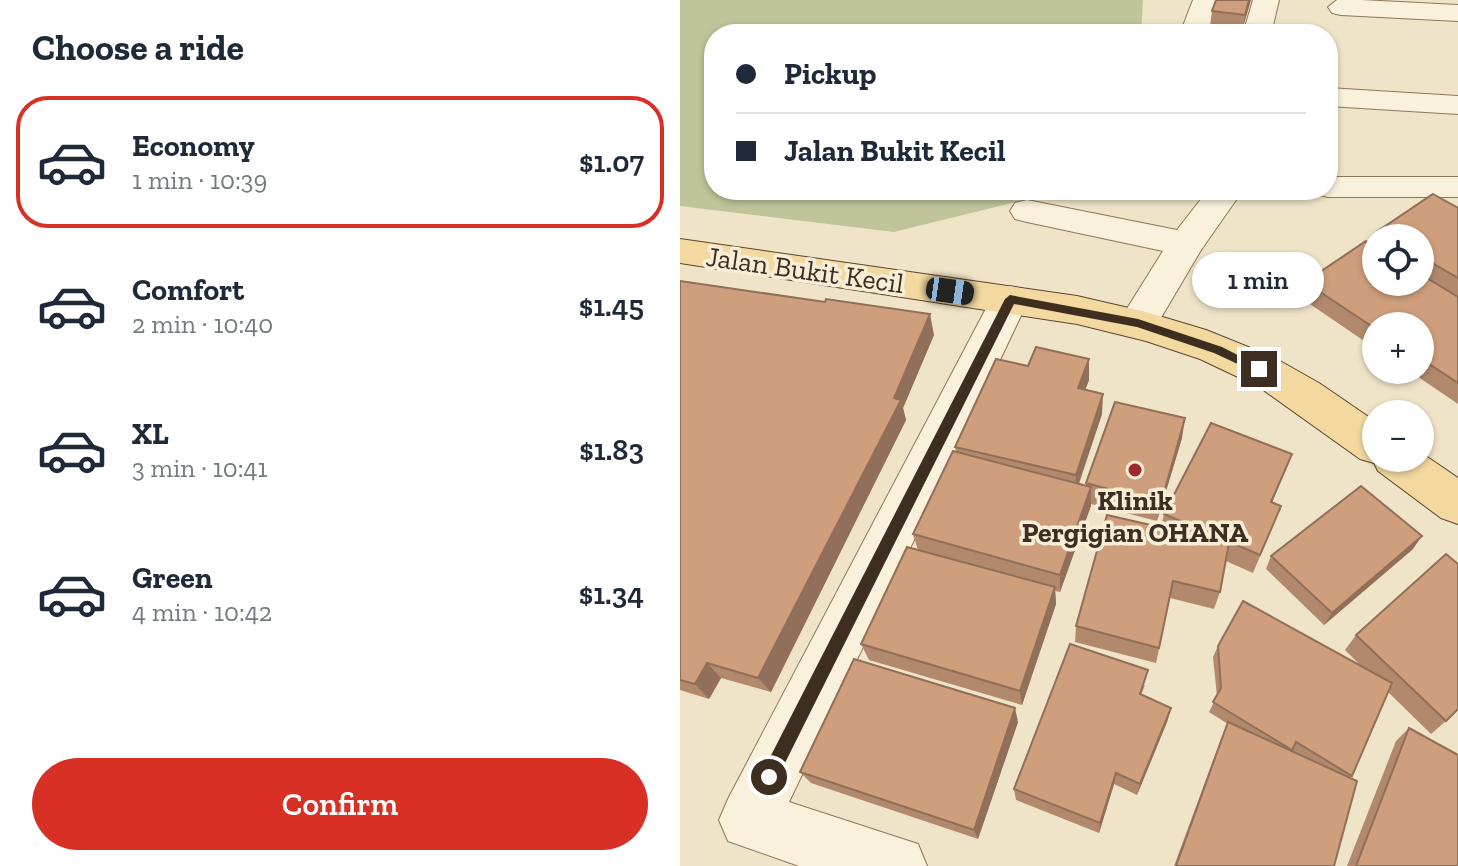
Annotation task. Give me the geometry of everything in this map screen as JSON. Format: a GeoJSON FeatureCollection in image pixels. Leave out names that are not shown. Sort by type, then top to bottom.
{"type":"FeatureCollection","features":[{"type":"Feature","properties":{"kind":"main road","name":"Jalan Bukit Kecil"},"geometry":{"type":"LineString","coordinates":[[680,251],[1010,299],[1138,323],[1218,350],[1259,369],[1362,437]]}},
{"type":"Feature","properties":{"kind":"main road"},"geometry":{"type":"LineString","coordinates":[[1413,472],[1458,504]]}},
{"type":"Feature","properties":{"kind":"street"},"geometry":{"type":"LineString","coordinates":[[1197,24],[1206,0]]}},
{"type":"Feature","properties":{"kind":"street"},"geometry":{"type":"LineString","coordinates":[[1266,0],[1266,24]]}},
{"type":"Feature","properties":{"kind":"street"},"geometry":{"type":"LineString","coordinates":[[1333,24],[1342,4],[1423,6],[1458,13]]}},
{"type":"Feature","properties":{"kind":"street"},"geometry":{"type":"LineString","coordinates":[[1338,98],[1458,105]]}},
{"type":"Feature","properties":{"kind":"street"},"geometry":{"type":"LineString","coordinates":[[1338,187],[1458,187]]}},
{"type":"Feature","properties":{"kind":"street"},"geometry":{"type":"LineString","coordinates":[[1138,323],[1186,244],[1219,200]]}},
{"type":"Feature","properties":{"kind":"street"},"geometry":{"type":"LineString","coordinates":[[1027,211],[1186,244]]}},
{"type":"Feature","properties":{"kind":"street"},"geometry":{"type":"LineString","coordinates":[[896,866],[749,820],[1010,299]]}},
{"type":"Feature","properties":{"kind":"green space"},"geometry":{"type":"Polygon","coordinates":[[[680,0],[1143,0],[1142,24],[704,24],[704,200],[1024,200],[894,232],[680,206],[680,0]]]}},
{"type":"Feature","properties":{"kind":"building"},"geometry":{"type":"Polygon","coordinates":[[[1216,0],[1249,0],[1245,15],[1212,11],[1216,0]]]}},
{"type":"Feature","properties":{"kind":"building"},"geometry":{"type":"Polygon","coordinates":[[[1433,194],[1458,208],[1458,278],[1434,264],[1434,224],[1388,224],[1433,194]]]}},
{"type":"Feature","properties":{"kind":"building"},"geometry":{"type":"Polygon","coordinates":[[[1362,244],[1362,296],[1434,296],[1434,282],[1458,297],[1458,383],[1434,367],[1434,312],[1362,312],[1362,320],[1305,282],[1362,244]]]}},
{"type":"Feature","properties":{"kind":"building"},"geometry":{"type":"Polygon","coordinates":[[[680,281],[930,314],[894,398],[901,400],[758,678],[707,663],[695,684],[680,680],[680,281]]]}},
{"type":"Feature","properties":{"kind":"building"},"geometry":{"type":"Polygon","coordinates":[[[1036,347],[1089,359],[1078,388],[1103,394],[1076,475],[955,447],[996,359],[1028,366],[1036,347]]]}},
{"type":"Feature","properties":{"kind":"building","name":"Klinik Pergigian OHANA"},"geometry":{"type":"Polygon","coordinates":[[[1115,402],[1185,418],[1161,503],[1086,483],[1115,402]]]}},
{"type":"Feature","properties":{"kind":"building"},"geometry":{"type":"Polygon","coordinates":[[[1211,423],[1292,454],[1271,502],[1281,506],[1260,555],[1164,514],[1211,423]]]}},
{"type":"Feature","properties":{"kind":"building"},"geometry":{"type":"Polygon","coordinates":[[[953,451],[1091,487],[1060,575],[913,534],[953,451]]]}},
{"type":"Feature","properties":{"kind":"building"},"geometry":{"type":"Polygon","coordinates":[[[1361,486],[1422,536],[1332,613],[1271,556],[1361,486]]]}},
{"type":"Feature","properties":{"kind":"building"},"geometry":{"type":"Polygon","coordinates":[[[1107,515],[1229,543],[1220,592],[1173,581],[1159,648],[1076,626],[1107,515]]]}},
{"type":"Feature","properties":{"kind":"building"},"geometry":{"type":"Polygon","coordinates":[[[907,547],[1055,587],[1020,691],[861,644],[907,547]]]}},
{"type":"Feature","properties":{"kind":"building"},"geometry":{"type":"Polygon","coordinates":[[[1446,554],[1458,564],[1458,709],[1446,721],[1356,635],[1446,554]]]}},
{"type":"Feature","properties":{"kind":"building"},"geometry":{"type":"Polygon","coordinates":[[[1243,601],[1392,683],[1352,776],[1296,742],[1292,750],[1213,702],[1221,688],[1218,646],[1243,601]]]}},
{"type":"Feature","properties":{"kind":"building"},"geometry":{"type":"Polygon","coordinates":[[[1070,644],[1148,670],[1140,694],[1171,708],[1140,784],[1116,773],[1100,823],[1014,789],[1070,644]]]}},
{"type":"Feature","properties":{"kind":"building"},"geometry":{"type":"Polygon","coordinates":[[[854,659],[1015,708],[974,830],[800,772],[854,659]]]}},
{"type":"Feature","properties":{"kind":"building"},"geometry":{"type":"Polygon","coordinates":[[[1228,722],[1357,781],[1334,866],[1176,866],[1228,722]]]}},
{"type":"Feature","properties":{"kind":"building"},"geometry":{"type":"Polygon","coordinates":[[[1409,728],[1458,755],[1458,866],[1356,866],[1409,728]]]}},
{"type":"Feature","properties":{"kind":"place","name":"Klinik Pergigian OHANA"},"geometry":{"type":"Point","coordinates":[1135,470]}},
{"type":"Feature","properties":{"kind":"route"},"geometry":{"type":"LineString","coordinates":[[769,777],[1010,299],[1138,323],[1218,350],[1259,369]]}}]}
